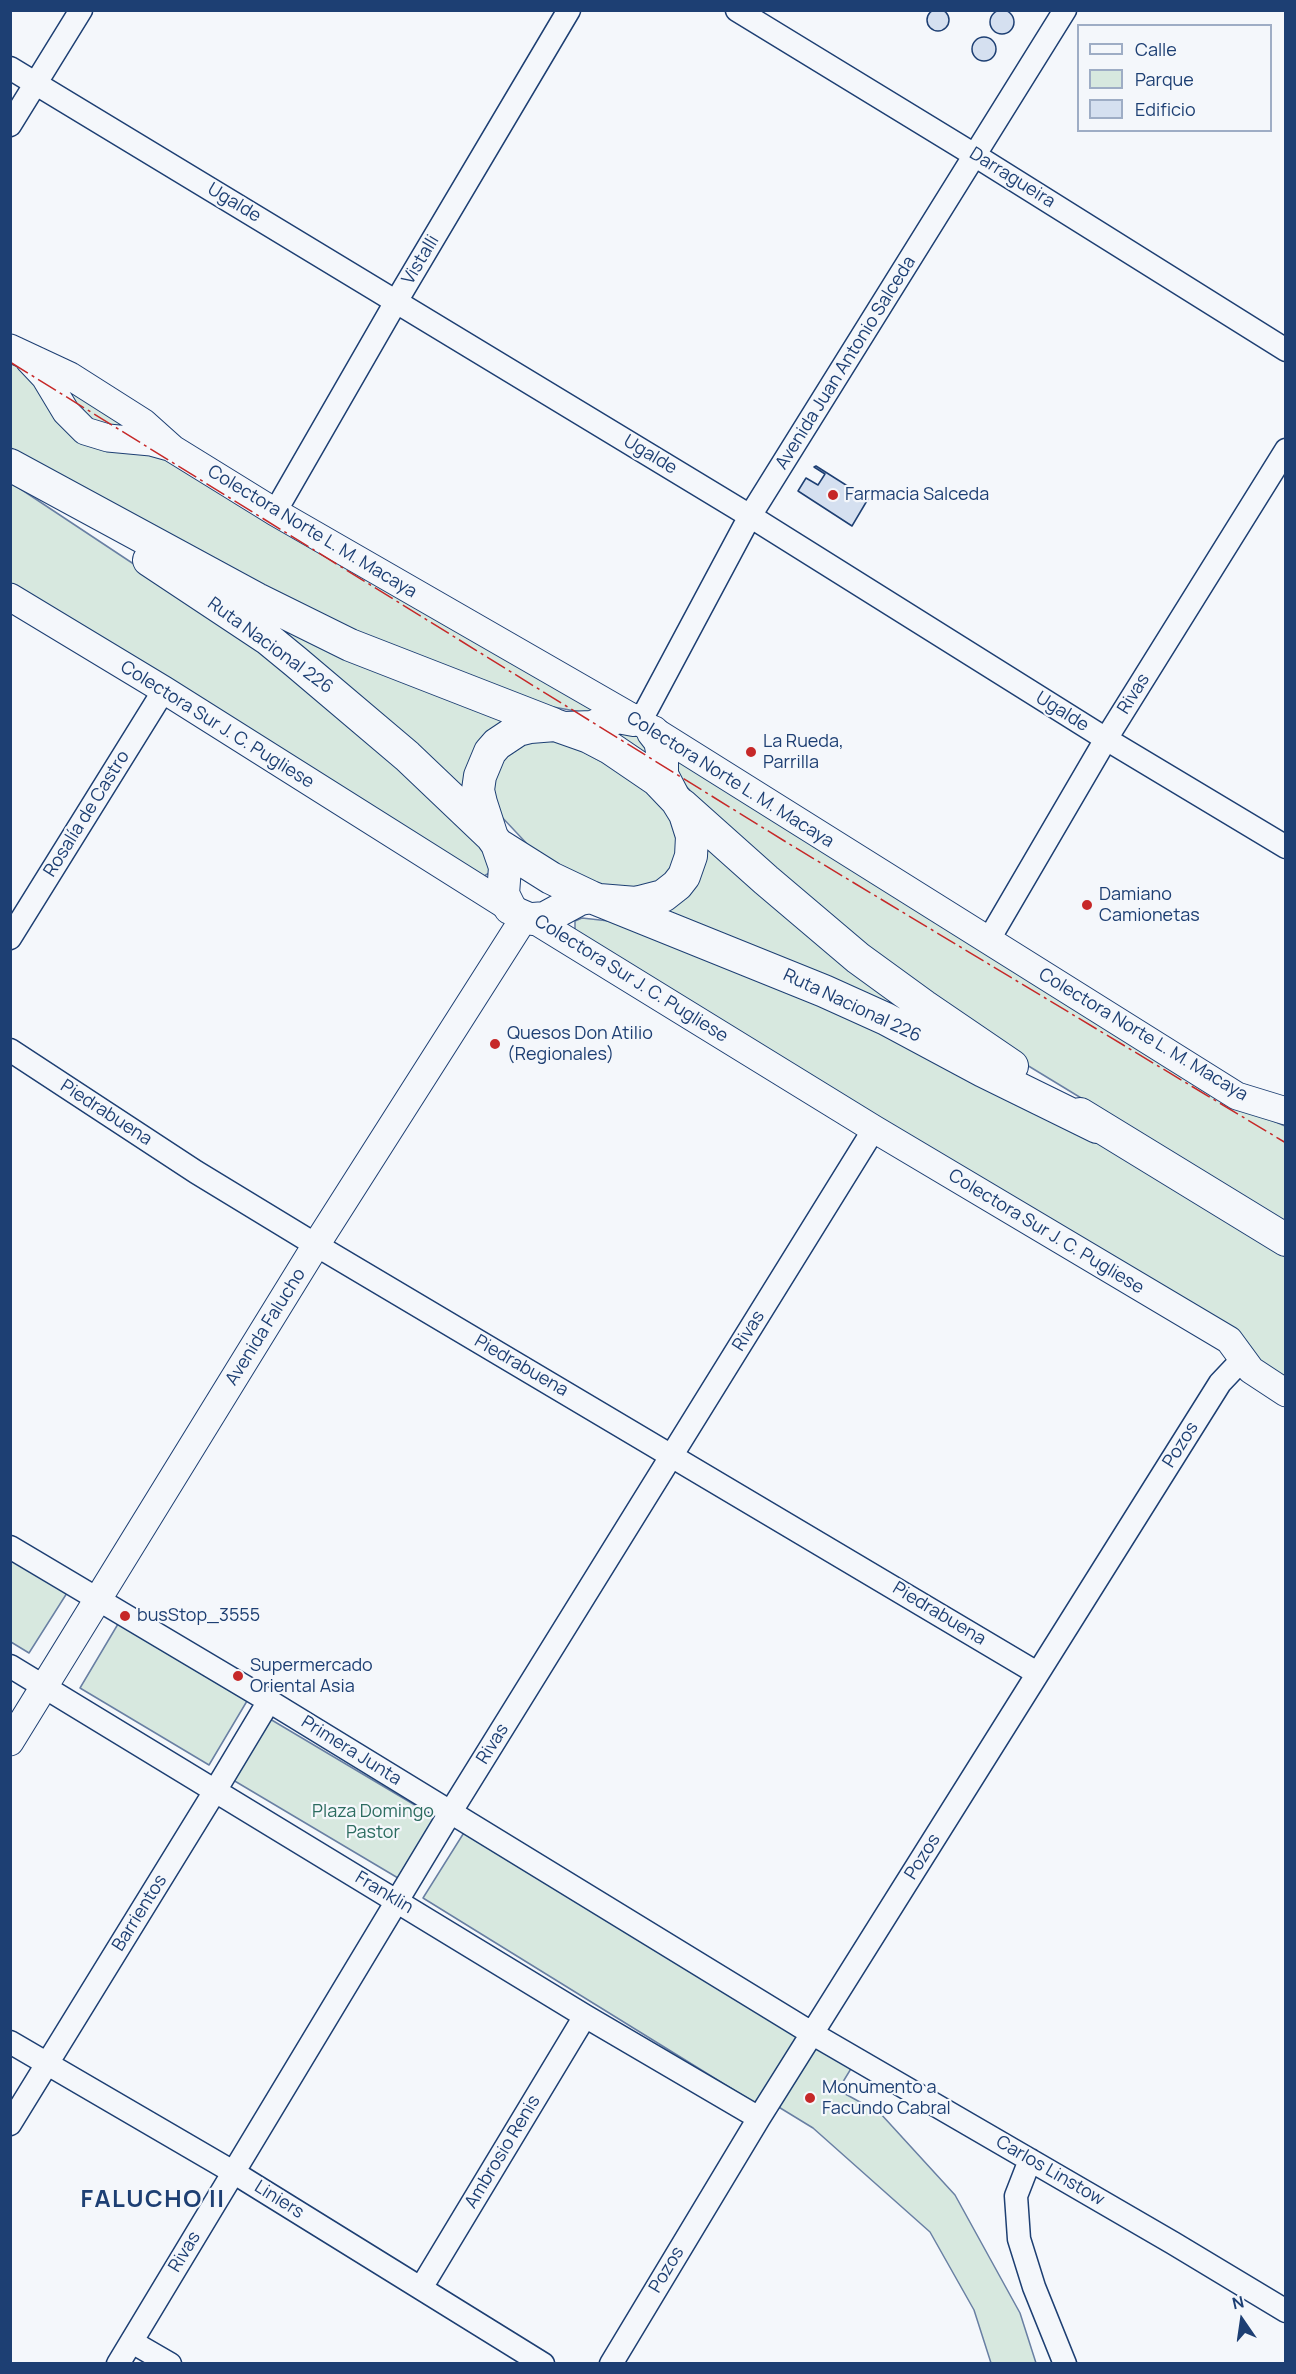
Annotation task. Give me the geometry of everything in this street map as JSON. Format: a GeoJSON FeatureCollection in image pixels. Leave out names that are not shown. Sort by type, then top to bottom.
{"type":"FeatureCollection","features":[{"type":"Feature","properties":{"kind":"highway","name":"Ruta Nacional 226"},"geometry":{"type":"LineString","coordinates":[[20,471],[257,599],[350,645],[589,737],[610,748],[657,780],[675,799],[858,958],[1097,1127],[1286,1240]]}},
{"type":"Feature","properties":{"kind":"highway","name":"Ruta Nacional 226"},"geometry":{"type":"LineString","coordinates":[[20,471],[174,578],[268,639],[370,723],[495,840],[551,878],[595,898],[795,978],[886,1019],[983,1071],[1097,1127]]}},
{"type":"Feature","properties":{"kind":"highway"},"geometry":{"type":"LineString","coordinates":[[558,726],[574,729],[592,726],[618,717],[642,725],[660,741],[662,775],[675,799]]}},
{"type":"Feature","properties":{"kind":"highway","name":"Ruta Nacional 226"},"geometry":{"type":"LineString","coordinates":[[495,840],[478,790],[480,776],[490,752],[497,744],[518,730],[558,726]]}},
{"type":"Feature","properties":{"kind":"highway","name":"Ruta Nacional 226"},"geometry":{"type":"LineString","coordinates":[[595,898],[622,904],[651,900],[670,891],[684,876],[691,856],[692,836],[690,824],[675,799]]}},
{"type":"Feature","properties":{"kind":"highway"},"geometry":{"type":"LineString","coordinates":[[495,840],[505,867],[502,894],[523,914],[545,918],[574,902],[595,898]]}},
{"type":"Feature","properties":{"kind":"main road","name":"Colectora Norte L. M. Macaya"},"geometry":{"type":"LineString","coordinates":[[18,352],[45,377],[66,412],[85,430],[96,435],[151,442],[173,449]]}},
{"type":"Feature","properties":{"kind":"main road","name":"Colectora Norte L. M. Macaya"},"geometry":{"type":"LineString","coordinates":[[18,352],[89,388],[144,423],[173,449],[275,512],[642,725],[1237,1096],[1286,1111]]}},
{"type":"Feature","properties":{"kind":"main road","name":"Colectora Sur J. C. Pugliese"},"geometry":{"type":"LineString","coordinates":[[10,597],[874,1129],[1229,1340],[1258,1376],[1286,1393]]}},
{"type":"Feature","properties":{"kind":"main road","name":"Avenida Falucho"},"geometry":{"type":"LineString","coordinates":[[10,1742],[523,914]]}},
{"type":"Feature","properties":{"kind":"street"},"geometry":{"type":"LineString","coordinates":[[10,125],[81,10]]}},
{"type":"Feature","properties":{"kind":"street","name":"Vistalli"},"geometry":{"type":"LineString","coordinates":[[275,512],[397,300],[569,10]]}},
{"type":"Feature","properties":{"kind":"street","name":"Darragueira"},"geometry":{"type":"LineString","coordinates":[[737,10],[1286,350]]}},
{"type":"Feature","properties":{"kind":"street","name":"Avenida Juan Antonio Salceda"},"geometry":{"type":"LineString","coordinates":[[642,725],[750,516],[1065,10]]}},
{"type":"Feature","properties":{"kind":"street","name":"Ugalde"},"geometry":{"type":"LineString","coordinates":[[10,68],[397,300],[750,516],[1106,739],[1286,847]]}},
{"type":"Feature","properties":{"kind":"street","name":"Rivas"},"geometry":{"type":"LineString","coordinates":[[988,941],[1106,739],[1286,450]]}},
{"type":"Feature","properties":{"kind":"street","name":"Rosalía de Castro"},"geometry":{"type":"LineString","coordinates":[[10,938],[164,690]]}},
{"type":"Feature","properties":{"kind":"street","name":"Piedrabuena"},"geometry":{"type":"LineString","coordinates":[[10,1050],[196,1172],[316,1245],[1037,1673]]}},
{"type":"Feature","properties":{"kind":"street","name":"Rivas"},"geometry":{"type":"LineString","coordinates":[[118,2364],[450,1813],[874,1129]]}},
{"type":"Feature","properties":{"kind":"street","name":"Pozos"},"geometry":{"type":"LineString","coordinates":[[610,2364],[759,2118],[1220,1383],[1237,1365],[1247,1364]]}},
{"type":"Feature","properties":{"kind":"street","name":"Primera Junta"},"geometry":{"type":"LineString","coordinates":[[10,1547],[269,1701],[813,2034]]}},
{"type":"Feature","properties":{"kind":"street","name":"Franklin"},"geometry":{"type":"LineString","coordinates":[[10,1666],[585,2016],[759,2118]]}},
{"type":"Feature","properties":{"kind":"street","name":"Barrientos"},"geometry":{"type":"LineString","coordinates":[[10,2124],[269,1701]]}},
{"type":"Feature","properties":{"kind":"street","name":"Ambrosio Renis"},"geometry":{"type":"LineString","coordinates":[[421,2288],[585,2016]]}},
{"type":"Feature","properties":{"kind":"street","name":"Carlos Linstow"},"geometry":{"type":"LineString","coordinates":[[813,2034],[1173,2243],[1286,2312]]}},
{"type":"Feature","properties":{"kind":"street","name":"Liniers"},"geometry":{"type":"LineString","coordinates":[[10,2042],[233,2172],[543,2364]]}},
{"type":"Feature","properties":{"kind":"street"},"geometry":{"type":"LineString","coordinates":[[1030,2160],[1016,2196],[1019,2239],[1034,2287],[1065,2364]]}},
{"type":"Feature","properties":{"kind":"street"},"geometry":{"type":"LineString","coordinates":[[132,2342],[170,2364]]}},
{"type":"Feature","properties":{"kind":"green space"},"geometry":{"type":"Polygon","coordinates":[[[10,359],[24,367],[54,409],[146,448],[593,710],[586,713],[526,702],[343,633],[32,461],[11,448],[10,359]]]}},
{"type":"Feature","properties":{"kind":"green space"},"geometry":{"type":"Polygon","coordinates":[[[64,383],[135,430],[87,422],[64,383]]]}},
{"type":"Feature","properties":{"kind":"green space"},"geometry":{"type":"Polygon","coordinates":[[[10,482],[280,661],[477,835],[491,872],[484,876],[11,588],[10,482]]]}},
{"type":"Feature","properties":{"kind":"green space"},"geometry":{"type":"Polygon","coordinates":[[[227,593],[507,712],[467,801],[227,593]]]}},
{"type":"Feature","properties":{"kind":"green space"},"geometry":{"type":"Polygon","coordinates":[[[612,732],[629,732],[638,736],[648,752],[647,759],[612,732]]]}},
{"type":"Feature","properties":{"kind":"green space"},"geometry":{"type":"Polygon","coordinates":[[[550,739],[574,747],[631,777],[670,814],[679,845],[672,871],[660,882],[632,893],[583,881],[530,847],[499,814],[492,782],[497,767],[516,745],[550,739]]]}},
{"type":"Feature","properties":{"kind":"green space"},"geometry":{"type":"Polygon","coordinates":[[[679,758],[1234,1104],[1285,1126],[1285,1222],[1017,1059],[898,978],[701,802],[683,783],[673,764],[679,758]]]}},
{"type":"Feature","properties":{"kind":"green space"},"geometry":{"type":"Polygon","coordinates":[[[705,847],[987,1060],[657,913],[705,847]]]}},
{"type":"Feature","properties":{"kind":"green space"},"geometry":{"type":"Polygon","coordinates":[[[582,918],[618,922],[719,956],[1010,1093],[1144,1169],[1285,1256],[1285,1379],[593,942],[575,930],[575,921],[582,918]]]}},
{"type":"Feature","properties":{"kind":"green space"},"geometry":{"type":"Polygon","coordinates":[[[10,1558],[67,1593],[29,1653],[11,1642],[10,1558]]]}},
{"type":"Feature","properties":{"kind":"green space"},"geometry":{"type":"Polygon","coordinates":[[[118,1624],[247,1701],[209,1765],[80,1688],[118,1624]]]}},
{"type":"Feature","properties":{"kind":"green space","name":"Plaza Domingo Pastor"},"geometry":{"type":"Polygon","coordinates":[[[270,1719],[435,1817],[398,1878],[233,1780],[270,1719]]]}},
{"type":"Feature","properties":{"kind":"green space"},"geometry":{"type":"Polygon","coordinates":[[[465,1831],[800,2038],[758,2105],[423,1898],[465,1831]]]}},
{"type":"Feature","properties":{"kind":"green space"},"geometry":{"type":"Polygon","coordinates":[[[816,2044],[852,2067],[838,2090],[880,2113],[955,2195],[1020,2313],[1036,2363],[991,2363],[974,2310],[930,2232],[813,2128],[777,2106],[816,2044]]]}},
{"type":"Feature","properties":{"kind":"building"},"geometry":{"type":"Polygon","coordinates":[[[934,9],[942,9],[949,16],[949,24],[942,31],[934,31],[927,24],[927,16],[934,9]]]}},
{"type":"Feature","properties":{"kind":"building"},"geometry":{"type":"Polygon","coordinates":[[[1002,10],[1011,13],[1014,22],[1011,31],[1002,34],[993,31],[990,22],[993,13],[1002,10]]]}},
{"type":"Feature","properties":{"kind":"building"},"geometry":{"type":"Polygon","coordinates":[[[984,37],[992,41],[996,49],[992,57],[984,61],[976,57],[972,49],[976,41],[984,37]]]}},
{"type":"Feature","properties":{"kind":"building","name":"Farmacia Salceda"},"geometry":{"type":"Polygon","coordinates":[[[816,466],[868,499],[852,526],[798,491],[806,478],[818,485],[825,474],[814,467],[816,466]]]}},
{"type":"Feature","properties":{"kind":"power"},"geometry":{"type":"LineString","coordinates":[[10,362],[786,842],[1286,1143]]}},
{"type":"Feature","properties":{"kind":"place","name":"Farmacia Salceda"},"geometry":{"type":"Point","coordinates":[833,495]}},
{"type":"Feature","properties":{"kind":"place","name":"La Rueda, Parrilla"},"geometry":{"type":"Point","coordinates":[751,752]}},
{"type":"Feature","properties":{"kind":"place","name":"Damiano Camionetas"},"geometry":{"type":"Point","coordinates":[1087,905]}},
{"type":"Feature","properties":{"kind":"place","name":"Quesos Don Atilio (Regionales)"},"geometry":{"type":"Point","coordinates":[495,1044]}},
{"type":"Feature","properties":{"kind":"place","name":"busStop_3555"},"geometry":{"type":"Point","coordinates":[125,1616]}},
{"type":"Feature","properties":{"kind":"place","name":"Supermercado Oriental Asia"},"geometry":{"type":"Point","coordinates":[238,1676]}},
{"type":"Feature","properties":{"kind":"place","name":"Monumento a Facundo Cabral"},"geometry":{"type":"Point","coordinates":[810,2098]}},
{"type":"Feature","properties":{"kind":"district","name":"FALUCHO II"},"geometry":{"type":"Point","coordinates":[153,2200]}}]}
